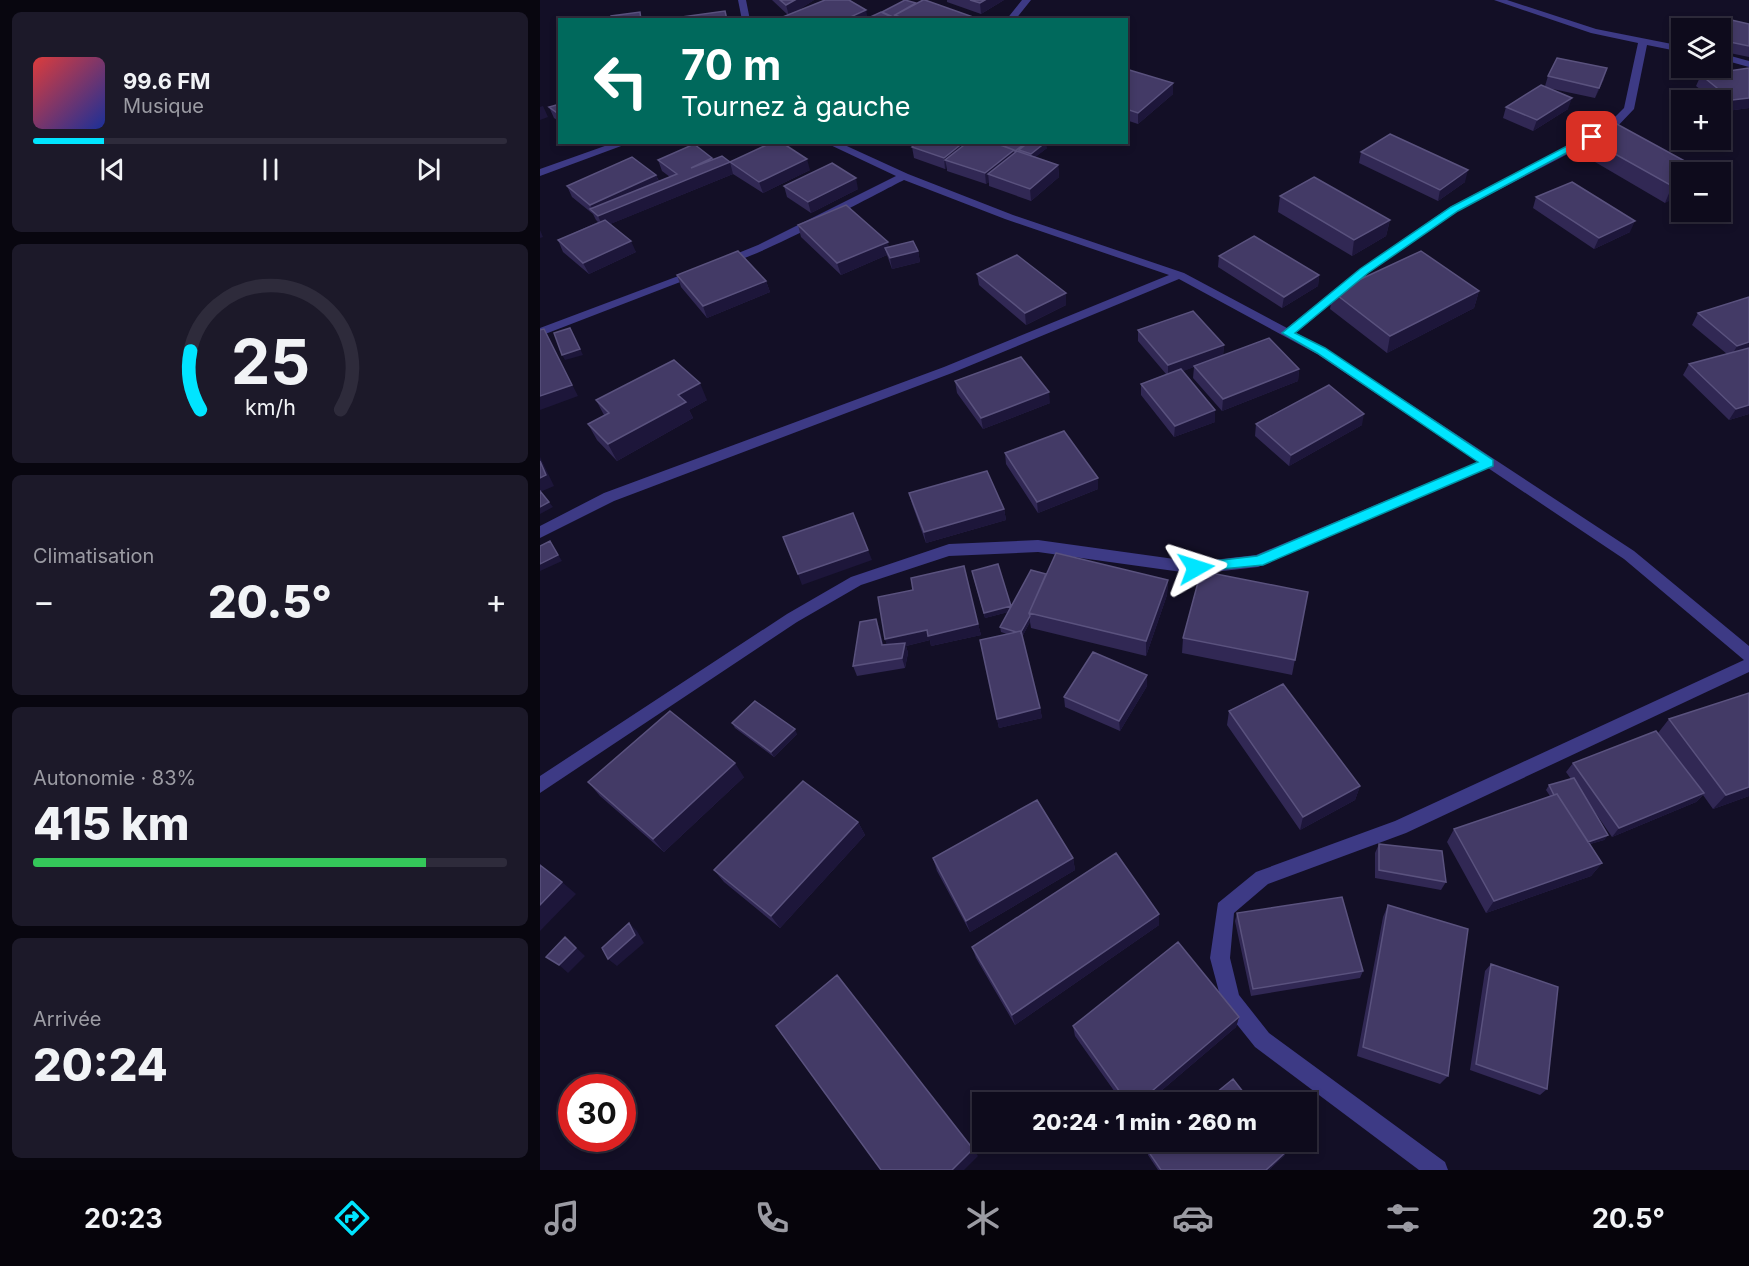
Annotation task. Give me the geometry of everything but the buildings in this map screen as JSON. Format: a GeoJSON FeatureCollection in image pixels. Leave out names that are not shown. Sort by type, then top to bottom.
{"type":"FeatureCollection","features":[{"type":"Feature","properties":{"kind":"street"},"geometry":{"type":"LineString","coordinates":[[742,0],[746,18]]}},
{"type":"Feature","properties":{"kind":"street"},"geometry":{"type":"LineString","coordinates":[[1012,18],[1027,0]]}},
{"type":"Feature","properties":{"kind":"street"},"geometry":{"type":"LineString","coordinates":[[1498,0],[1594,31],[1671,47]]}},
{"type":"Feature","properties":{"kind":"street"},"geometry":{"type":"LineString","coordinates":[[1288,333],[1364,271],[1454,209],[1610,128],[1629,109],[1643,42]]}},
{"type":"Feature","properties":{"kind":"street"},"geometry":{"type":"LineString","coordinates":[[1731,59],[1749,64]]}},
{"type":"Feature","properties":{"kind":"street"},"geometry":{"type":"LineString","coordinates":[[540,173],[621,144]]}},
{"type":"Feature","properties":{"kind":"street"},"geometry":{"type":"LineString","coordinates":[[833,144],[904,176],[1010,217],[1180,275],[1321,351],[1629,555],[1749,655]]}},
{"type":"Feature","properties":{"kind":"street"},"geometry":{"type":"LineString","coordinates":[[540,332],[762,247],[904,176]]}},
{"type":"Feature","properties":{"kind":"street"},"geometry":{"type":"LineString","coordinates":[[540,533],[609,497],[948,370],[1180,275]]}},
{"type":"Feature","properties":{"kind":"street"},"geometry":{"type":"LineString","coordinates":[[542,779],[792,618],[856,580],[949,550],[1038,546],[1196,568],[1258,561],[1488,463]]}},
{"type":"Feature","properties":{"kind":"street"},"geometry":{"type":"LineString","coordinates":[[1437,1170],[1262,1040],[1230,1000],[1221,958],[1225,909],[1262,878],[1400,827],[1749,665]]}},
{"type":"Feature","properties":{"kind":"route"},"geometry":{"type":"LineString","coordinates":[[1196,568],[1258,561],[1488,463],[1321,351],[1288,333],[1364,271],[1454,209],[1592,137]]}}]}
